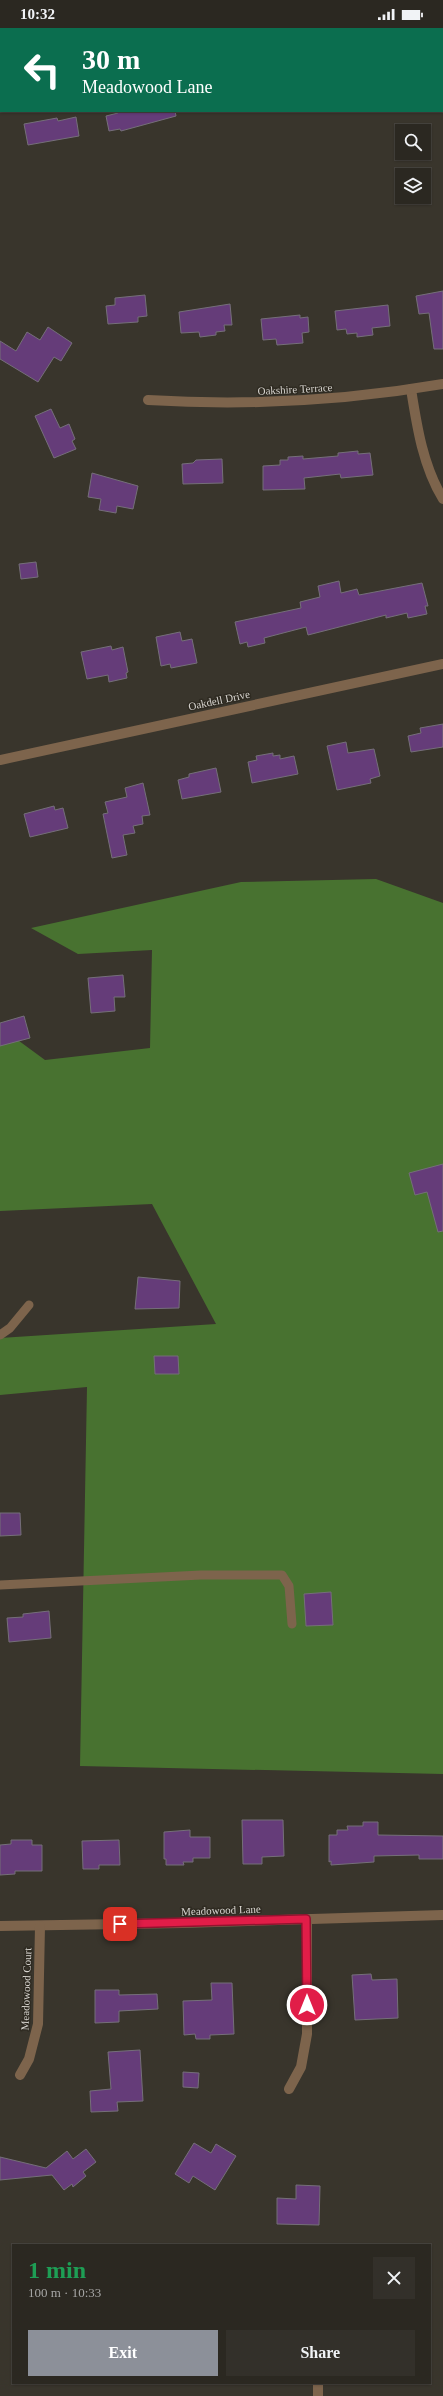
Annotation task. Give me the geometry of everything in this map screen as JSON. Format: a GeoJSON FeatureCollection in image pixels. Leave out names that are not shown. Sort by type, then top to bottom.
{"type":"FeatureCollection","features":[{"type":"Feature","properties":{"kind":"street","name":"Oakshire Terrace"},"geometry":{"type":"LineString","coordinates":[[148,400],[200,403],[271,403],[340,399],[443,384]]}},
{"type":"Feature","properties":{"kind":"street"},"geometry":{"type":"LineString","coordinates":[[411,389],[417,427],[426,461],[443,499]]}},
{"type":"Feature","properties":{"kind":"street","name":"Oakdell Drive"},"geometry":{"type":"LineString","coordinates":[[0,760],[443,664]]}},
{"type":"Feature","properties":{"kind":"street","name":"Meadowood Lane"},"geometry":{"type":"LineString","coordinates":[[0,1926],[443,1915]]}},
{"type":"Feature","properties":{"kind":"street"},"geometry":{"type":"LineString","coordinates":[[289,2089],[301,2067],[307,2034],[306,1919]]}},
{"type":"Feature","properties":{"kind":"street","name":"Meadowood Court"},"geometry":{"type":"LineString","coordinates":[[20,2075],[29,2059],[38,2024],[40,1926]]}},
{"type":"Feature","properties":{"kind":"street"},"geometry":{"type":"LineString","coordinates":[[318,2384],[318,2396]]}},
{"type":"Feature","properties":{"kind":"lane"},"geometry":{"type":"LineString","coordinates":[[0,1335],[10,1328],[29,1305]]}},
{"type":"Feature","properties":{"kind":"lane"},"geometry":{"type":"LineString","coordinates":[[0,1585],[201,1575],[282,1575],[289,1586],[292,1624]]}},
{"type":"Feature","properties":{"kind":"green space"},"geometry":{"type":"Polygon","coordinates":[[[376,879],[443,903],[443,1774],[80,1766],[87,1387],[0,1395],[0,1338],[216,1324],[152,1204],[0,1211],[0,1027],[45,1060],[150,1048],[152,950],[78,954],[31,928],[241,882],[376,879]]]}},
{"type":"Feature","properties":{"kind":"building"},"geometry":{"type":"Polygon","coordinates":[[[175,112],[176,116],[121,131],[120,129],[109,131],[106,116],[118,113],[175,112]]]}},
{"type":"Feature","properties":{"kind":"building"},"geometry":{"type":"Polygon","coordinates":[[[76,117],[79,136],[28,145],[24,124],[57,118],[58,121],[76,117]]]}},
{"type":"Feature","properties":{"kind":"building"},"geometry":{"type":"Polygon","coordinates":[[[443,291],[443,349],[434,349],[429,313],[419,314],[416,296],[443,291]]]}},
{"type":"Feature","properties":{"kind":"building"},"geometry":{"type":"Polygon","coordinates":[[[145,295],[147,316],[138,317],[138,322],[108,324],[106,306],[115,305],[115,298],[145,295]]]}},
{"type":"Feature","properties":{"kind":"building"},"geometry":{"type":"Polygon","coordinates":[[[230,304],[232,325],[224,325],[225,331],[216,332],[216,335],[200,337],[199,332],[181,333],[179,312],[230,304]]]}},
{"type":"Feature","properties":{"kind":"building"},"geometry":{"type":"Polygon","coordinates":[[[388,305],[390,326],[372,328],[373,335],[357,337],[357,333],[347,334],[346,329],[337,330],[335,311],[388,305]]]}},
{"type":"Feature","properties":{"kind":"building"},"geometry":{"type":"Polygon","coordinates":[[[300,315],[300,318],[308,317],[309,332],[302,333],[303,343],[277,345],[276,339],[263,340],[261,319],[300,315]]]}},
{"type":"Feature","properties":{"kind":"building"},"geometry":{"type":"Polygon","coordinates":[[[48,327],[72,343],[61,361],[54,357],[38,382],[0,359],[0,341],[16,351],[27,332],[40,340],[48,327]]]}},
{"type":"Feature","properties":{"kind":"building"},"geometry":{"type":"Polygon","coordinates":[[[51,409],[60,428],[69,424],[75,439],[72,441],[76,449],[54,458],[35,416],[51,409]]]}},
{"type":"Feature","properties":{"kind":"building"},"geometry":{"type":"Polygon","coordinates":[[[358,451],[358,454],[370,453],[373,475],[341,478],[340,474],[304,478],[305,489],[263,490],[263,466],[280,465],[280,460],[288,460],[288,457],[303,456],[303,459],[338,456],[338,453],[358,451]]]}},
{"type":"Feature","properties":{"kind":"building"},"geometry":{"type":"Polygon","coordinates":[[[222,459],[223,483],[183,484],[182,464],[193,463],[196,460],[222,459]]]}},
{"type":"Feature","properties":{"kind":"building"},"geometry":{"type":"Polygon","coordinates":[[[92,473],[138,486],[133,509],[117,506],[116,513],[99,510],[101,499],[88,497],[92,473]]]}},
{"type":"Feature","properties":{"kind":"building"},"geometry":{"type":"Polygon","coordinates":[[[36,562],[38,577],[21,579],[19,564],[36,562]]]}},
{"type":"Feature","properties":{"kind":"building"},"geometry":{"type":"Polygon","coordinates":[[[339,581],[341,593],[357,589],[359,595],[422,583],[428,606],[425,606],[427,614],[408,618],[407,613],[386,618],[386,615],[308,635],[306,627],[264,638],[265,643],[248,647],[247,642],[240,644],[235,622],[301,608],[300,602],[320,597],[318,586],[339,581]]]}},
{"type":"Feature","properties":{"kind":"building"},"geometry":{"type":"Polygon","coordinates":[[[180,632],[182,641],[192,639],[197,663],[171,668],[170,664],[161,666],[156,637],[180,632]]]}},
{"type":"Feature","properties":{"kind":"building"},"geometry":{"type":"Polygon","coordinates":[[[111,646],[112,650],[123,647],[128,672],[126,673],[127,678],[109,682],[108,675],[87,679],[81,652],[111,646]]]}},
{"type":"Feature","properties":{"kind":"building"},"geometry":{"type":"Polygon","coordinates":[[[443,724],[443,747],[411,752],[408,736],[421,733],[420,728],[443,724]]]}},
{"type":"Feature","properties":{"kind":"building"},"geometry":{"type":"Polygon","coordinates":[[[346,742],[348,753],[374,749],[380,776],[370,779],[371,783],[337,790],[327,746],[346,742]]]}},
{"type":"Feature","properties":{"kind":"building"},"geometry":{"type":"Polygon","coordinates":[[[273,753],[273,756],[280,755],[280,759],[294,756],[298,774],[252,783],[248,762],[257,760],[256,756],[273,753]]]}},
{"type":"Feature","properties":{"kind":"building"},"geometry":{"type":"Polygon","coordinates":[[[216,768],[221,792],[182,799],[178,780],[189,777],[189,774],[216,768]]]}},
{"type":"Feature","properties":{"kind":"building"},"geometry":{"type":"Polygon","coordinates":[[[143,783],[150,815],[142,816],[143,824],[133,826],[135,833],[123,835],[127,855],[112,858],[103,814],[108,813],[105,802],[127,797],[125,788],[143,783]]]}},
{"type":"Feature","properties":{"kind":"building"},"geometry":{"type":"Polygon","coordinates":[[[54,806],[55,810],[63,808],[68,828],[30,837],[24,814],[54,806]]]}},
{"type":"Feature","properties":{"kind":"building"},"geometry":{"type":"Polygon","coordinates":[[[123,975],[125,997],[114,997],[115,1011],[91,1013],[88,978],[123,975]]]}},
{"type":"Feature","properties":{"kind":"building"},"geometry":{"type":"Polygon","coordinates":[[[24,1016],[30,1038],[0,1046],[0,1023],[24,1016]]]}},
{"type":"Feature","properties":{"kind":"building"},"geometry":{"type":"Polygon","coordinates":[[[443,1164],[443,1231],[438,1232],[427,1192],[415,1195],[409,1173],[443,1164]]]}},
{"type":"Feature","properties":{"kind":"building"},"geometry":{"type":"Polygon","coordinates":[[[138,1277],[180,1281],[179,1308],[135,1309],[138,1277]]]}},
{"type":"Feature","properties":{"kind":"building"},"geometry":{"type":"Polygon","coordinates":[[[154,1356],[178,1356],[179,1374],[155,1374],[154,1356]]]}},
{"type":"Feature","properties":{"kind":"building"},"geometry":{"type":"Polygon","coordinates":[[[0,1513],[20,1513],[21,1535],[0,1536],[0,1513]]]}},
{"type":"Feature","properties":{"kind":"building"},"geometry":{"type":"Polygon","coordinates":[[[331,1592],[333,1625],[306,1626],[304,1594],[331,1592]]]}},
{"type":"Feature","properties":{"kind":"building"},"geometry":{"type":"Polygon","coordinates":[[[49,1611],[51,1638],[9,1642],[7,1618],[23,1617],[23,1614],[49,1611]]]}},
{"type":"Feature","properties":{"kind":"building"},"geometry":{"type":"Polygon","coordinates":[[[242,1820],[283,1820],[284,1856],[262,1857],[262,1864],[243,1864],[242,1820]]]}},
{"type":"Feature","properties":{"kind":"building"},"geometry":{"type":"Polygon","coordinates":[[[363,1822],[378,1822],[378,1835],[443,1836],[443,1859],[419,1859],[419,1855],[374,1856],[374,1862],[331,1865],[331,1861],[329,1862],[329,1835],[337,1835],[337,1830],[348,1830],[347,1826],[363,1826],[363,1822]]]}},
{"type":"Feature","properties":{"kind":"building"},"geometry":{"type":"Polygon","coordinates":[[[190,1830],[190,1837],[210,1837],[210,1858],[193,1858],[193,1862],[183,1862],[184,1865],[166,1865],[166,1859],[164,1859],[164,1832],[190,1830]]]}},
{"type":"Feature","properties":{"kind":"building"},"geometry":{"type":"Polygon","coordinates":[[[11,1840],[32,1840],[32,1845],[42,1845],[42,1871],[15,1871],[15,1874],[0,1875],[0,1845],[11,1844],[11,1840]]]}},
{"type":"Feature","properties":{"kind":"building"},"geometry":{"type":"Polygon","coordinates":[[[119,1840],[120,1865],[99,1865],[99,1869],[83,1869],[82,1841],[119,1840]]]}},
{"type":"Feature","properties":{"kind":"building"},"geometry":{"type":"Polygon","coordinates":[[[371,1974],[372,1980],[397,1979],[398,2018],[355,2020],[352,1975],[371,1974]]]}},
{"type":"Feature","properties":{"kind":"building"},"geometry":{"type":"Polygon","coordinates":[[[211,1983],[232,1983],[234,2034],[210,2035],[210,2039],[196,2039],[195,2034],[184,2035],[183,2001],[212,2000],[211,1983]]]}},
{"type":"Feature","properties":{"kind":"building"},"geometry":{"type":"Polygon","coordinates":[[[95,1990],[119,1990],[119,1995],[157,1994],[158,2009],[119,2011],[119,2022],[95,2023],[95,1990]]]}},
{"type":"Feature","properties":{"kind":"building"},"geometry":{"type":"Polygon","coordinates":[[[140,2050],[143,2101],[117,2102],[118,2111],[91,2112],[90,2091],[111,2089],[108,2052],[140,2050]]]}},
{"type":"Feature","properties":{"kind":"building"},"geometry":{"type":"Polygon","coordinates":[[[183,2072],[199,2073],[198,2088],[183,2087],[183,2072]]]}},
{"type":"Feature","properties":{"kind":"building"},"geometry":{"type":"Polygon","coordinates":[[[194,2143],[211,2153],[216,2144],[236,2156],[215,2190],[193,2176],[189,2183],[175,2174],[194,2143]]]}},
{"type":"Feature","properties":{"kind":"building"},"geometry":{"type":"Polygon","coordinates":[[[86,2149],[96,2162],[83,2172],[86,2176],[73,2187],[72,2184],[64,2190],[52,2175],[0,2180],[0,2157],[46,2168],[67,2151],[73,2159],[86,2149]]]}},
{"type":"Feature","properties":{"kind":"building"},"geometry":{"type":"Polygon","coordinates":[[[296,2185],[320,2186],[319,2225],[277,2224],[277,2198],[296,2199],[296,2185]]]}},
{"type":"Feature","properties":{"kind":"route"},"geometry":{"type":"LineString","coordinates":[[120,1924],[306,1919],[307,2005]]}}]}
